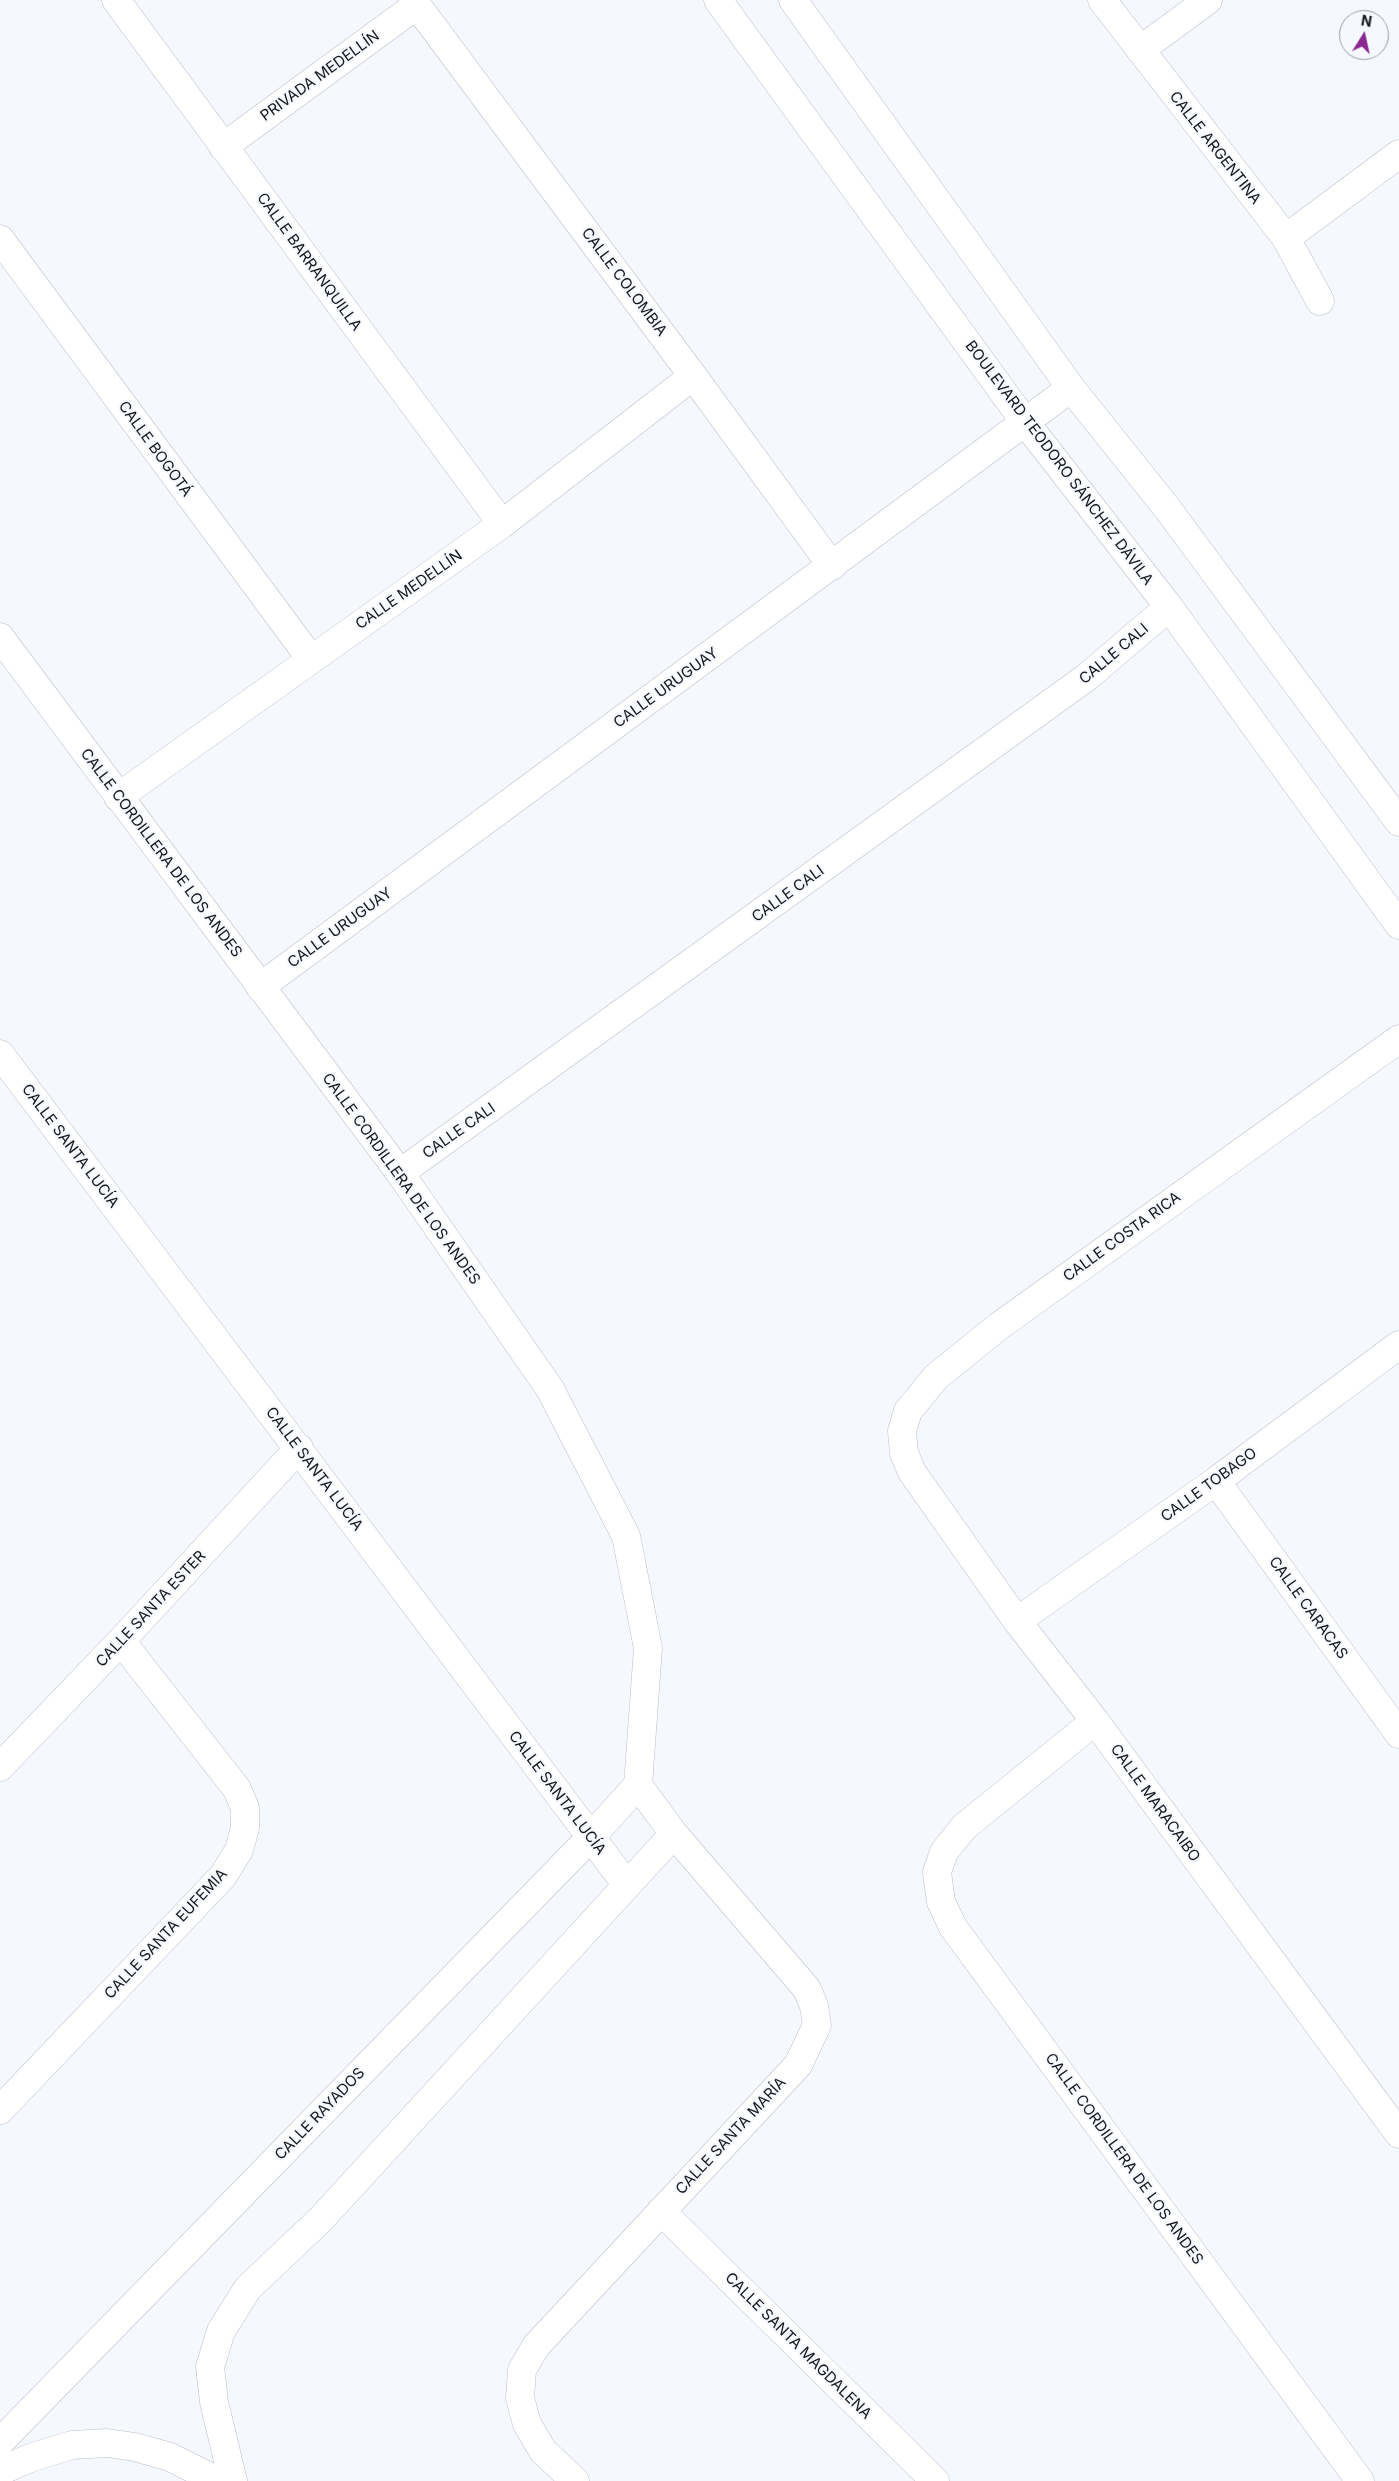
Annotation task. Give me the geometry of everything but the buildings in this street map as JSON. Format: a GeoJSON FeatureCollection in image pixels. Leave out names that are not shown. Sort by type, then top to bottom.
{"type":"FeatureCollection","features":[{"type":"Feature","properties":{"kind":"street","name":"CALLE BARRANQUILLA"},"geometry":{"type":"LineString","coordinates":[[116,0],[502,524]]}},
{"type":"Feature","properties":{"kind":"street","name":"BOULEVARD TEODORO SÁNCHEZ DÁVILA"},"geometry":{"type":"LineString","coordinates":[[718,0],[1025,422],[1169,608],[1399,925]]}},
{"type":"Feature","properties":{"kind":"street"},"geometry":{"type":"LineString","coordinates":[[793,0],[1071,388],[1167,508],[1399,822]]}},
{"type":"Feature","properties":{"kind":"street","name":"CALLE ARGENTINA"},"geometry":{"type":"LineString","coordinates":[[1102,0],[1286,238],[1320,301]]}},
{"type":"Feature","properties":{"kind":"street"},"geometry":{"type":"LineString","coordinates":[[1140,50],[1208,0]]}},
{"type":"Feature","properties":{"kind":"street","name":"PRIVADA MEDELLÍN"},"geometry":{"type":"LineString","coordinates":[[223,147],[415,2]]}},
{"type":"Feature","properties":{"kind":"street","name":"CALLE COLOMBIA"},"geometry":{"type":"LineString","coordinates":[[415,2],[832,566]]}},
{"type":"Feature","properties":{"kind":"street"},"geometry":{"type":"LineString","coordinates":[[1286,238],[1399,154]]}},
{"type":"Feature","properties":{"kind":"street","name":"CALLE BOGOTÁ"},"geometry":{"type":"LineString","coordinates":[[0,239],[311,659]]}},
{"type":"Feature","properties":{"kind":"street","name":"CALLE MEDELLÍN"},"geometry":{"type":"LineString","coordinates":[[118,797],[502,524],[693,376]]}},
{"type":"Feature","properties":{"kind":"street","name":"CALLE URUGUAY"},"geometry":{"type":"LineString","coordinates":[[260,986],[1071,388]]}},
{"type":"Feature","properties":{"kind":"street","name":"CALLE CALI"},"geometry":{"type":"LineString","coordinates":[[400,1173],[1087,677],[1169,608]]}},
{"type":"Feature","properties":{"kind":"street","name":"CALLE CORDILLERA DE LOS ANDES"},"geometry":{"type":"LineString","coordinates":[[0,637],[400,1173],[550,1389],[626,1536],[648,1648],[638,1785]]}},
{"type":"Feature","properties":{"kind":"street","name":"CALLE COSTA RICA"},"geometry":{"type":"LineString","coordinates":[[912,1472],[904,1453],[902,1431],[908,1411],[936,1376],[999,1326],[1399,1039]]}},
{"type":"Feature","properties":{"kind":"street","name":"CALLE SANTA LUCÍA"},"geometry":{"type":"LineString","coordinates":[[2,1060],[299,1448],[627,1885]]}},
{"type":"Feature","properties":{"kind":"street","name":"CALLE TOBAGO"},"geometry":{"type":"LineString","coordinates":[[1017,1621],[1216,1481],[1399,1345]]}},
{"type":"Feature","properties":{"kind":"street","name":"CALLE SANTA ESTER"},"geometry":{"type":"LineString","coordinates":[[0,1767],[121,1642],[299,1448]]}},
{"type":"Feature","properties":{"kind":"street","name":"CALLE MARACAIBO"},"geometry":{"type":"LineString","coordinates":[[912,1472],[1017,1621],[1095,1721],[1399,2134]]}},
{"type":"Feature","properties":{"kind":"street","name":"CALLE CARACAS"},"geometry":{"type":"LineString","coordinates":[[1216,1481],[1399,1734]]}},
{"type":"Feature","properties":{"kind":"street","name":"CALLE SANTA EUFEMIA"},"geometry":{"type":"LineString","coordinates":[[0,2110],[222,1876],[238,1850],[245,1828],[245,1808],[237,1789],[121,1642]]}},
{"type":"Feature","properties":{"kind":"street","name":"CALLE CORDILLERA DE LOS ANDES"},"geometry":{"type":"LineString","coordinates":[[1095,1721],[964,1827],[944,1852],[937,1872],[941,1902],[953,1927],[1360,2481]]}},
{"type":"Feature","properties":{"kind":"street","name":"CALLE SANTA MARÍA"},"geometry":{"type":"LineString","coordinates":[[575,2481],[543,2451],[527,2424],[520,2398],[522,2370],[536,2346],[798,2065],[817,2025],[814,2006],[807,1989],[674,1834],[638,1785]]}},
{"type":"Feature","properties":{"kind":"street","name":"CALLE RAYADOS"},"geometry":{"type":"LineString","coordinates":[[0,2442],[591,1837],[638,1785]]}},
{"type":"Feature","properties":{"kind":"street"},"geometry":{"type":"LineString","coordinates":[[233,2481],[214,2402],[210,2367],[221,2330],[248,2288],[321,2219],[674,1834]]}},
{"type":"Feature","properties":{"kind":"street","name":"CALLE SANTA MAGDALENA"},"geometry":{"type":"LineString","coordinates":[[661,2211],[935,2481]]}},
{"type":"Feature","properties":{"kind":"street"},"geometry":{"type":"LineString","coordinates":[[0,2472],[33,2457],[72,2445],[107,2443],[135,2447],[170,2457],[218,2481]]}}]}
